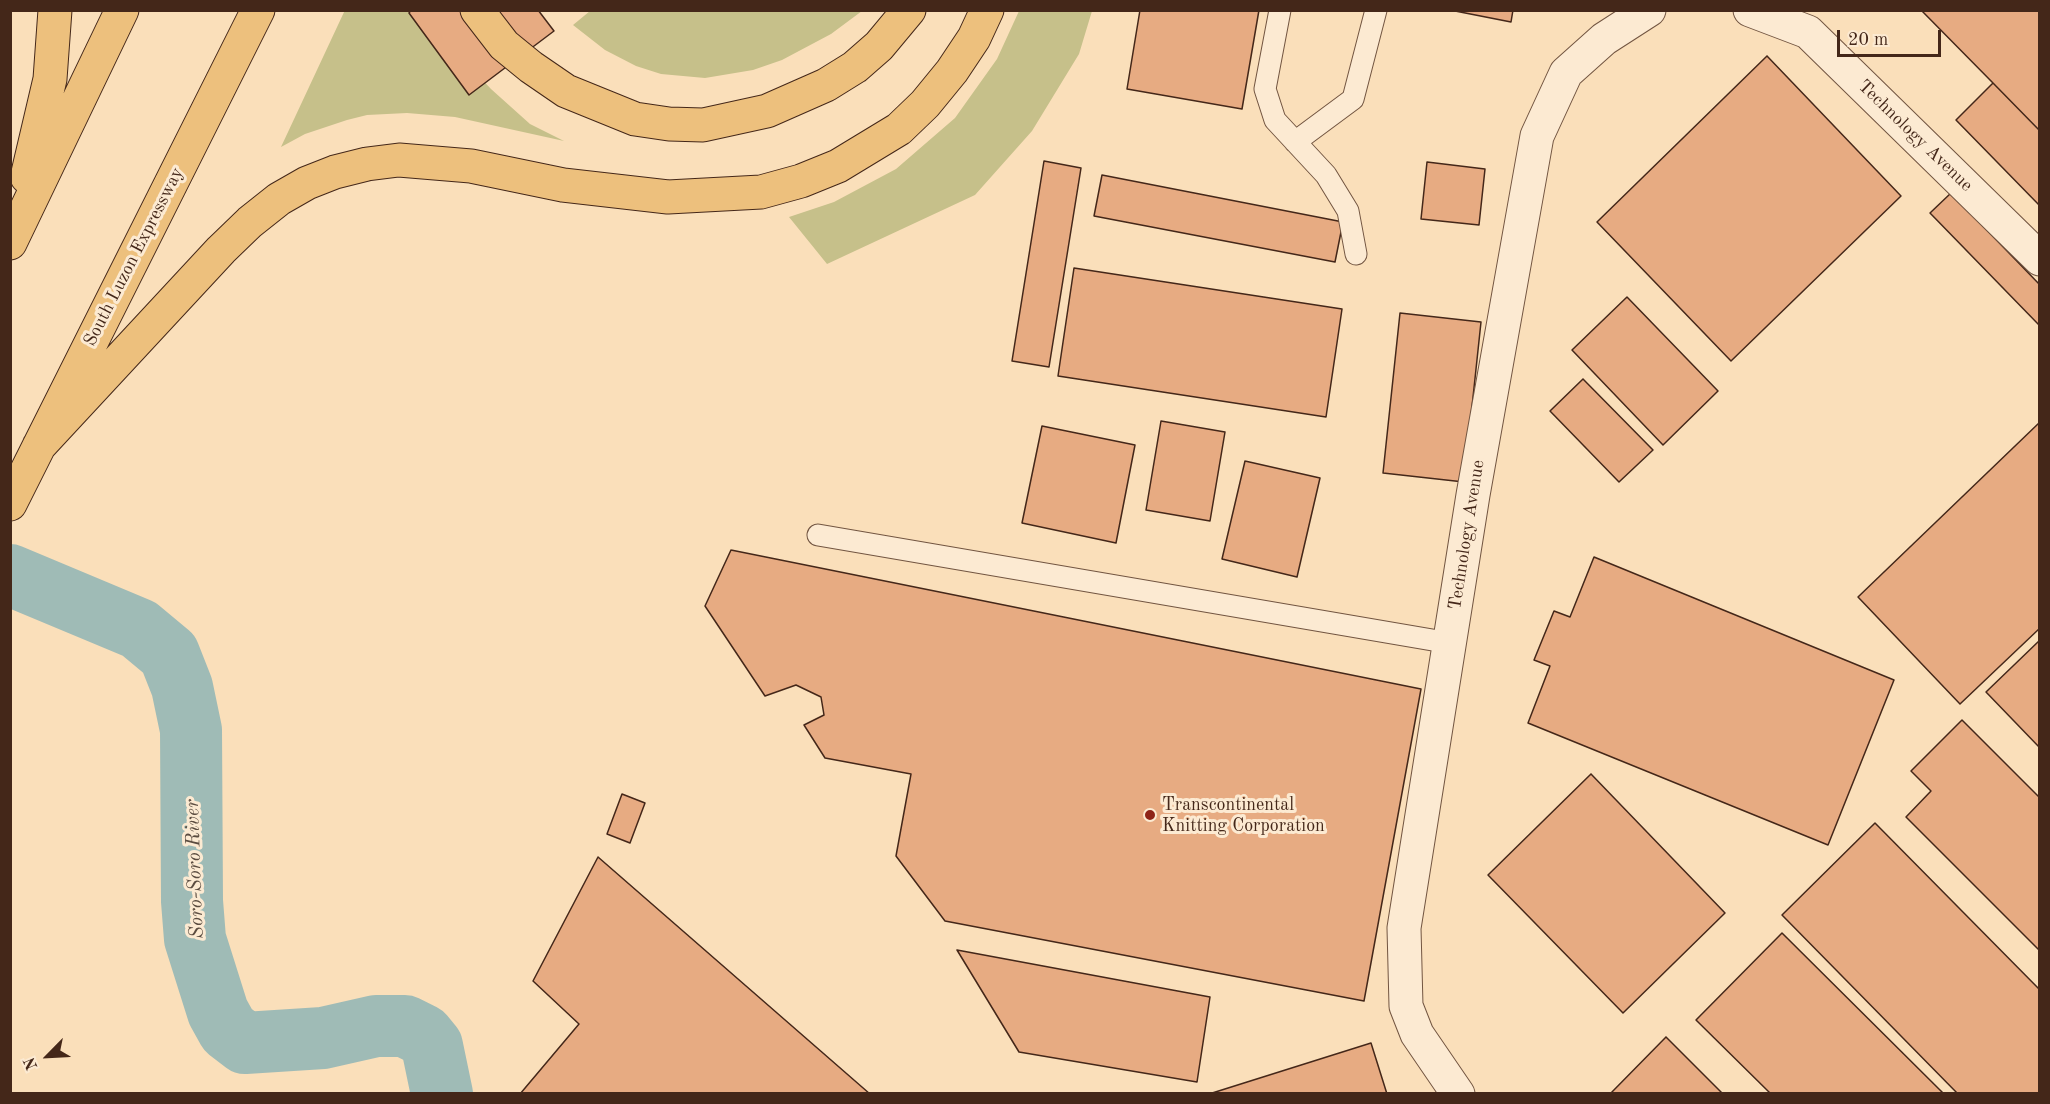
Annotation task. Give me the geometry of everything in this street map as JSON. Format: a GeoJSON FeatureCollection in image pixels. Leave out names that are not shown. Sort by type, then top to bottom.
{"type":"FeatureCollection","features":[{"type":"Feature","properties":{"kind":"highway"},"geometry":{"type":"LineString","coordinates":[[11,242],[50,79],[56,10]]}},
{"type":"Feature","properties":{"kind":"highway"},"geometry":{"type":"LineString","coordinates":[[11,242],[122,10]]}},
{"type":"Feature","properties":{"kind":"highway","name":"South Luzon Expressway"},"geometry":{"type":"LineString","coordinates":[[10,504],[258,10]]}},
{"type":"Feature","properties":{"kind":"highway"},"geometry":{"type":"LineString","coordinates":[[477,10],[504,45],[531,67],[567,91],[635,119],[669,124],[703,125],[767,111],[826,85],[855,67],[879,46],[909,10]]}},
{"type":"Feature","properties":{"kind":"highway"},"geometry":{"type":"LineString","coordinates":[[39,446],[221,250],[257,216],[307,183],[335,172],[399,160],[460,165],[563,185],[668,197],[761,192],[801,182],[858,155],[906,123],[926,104],[952,71],[974,38],[987,10]]}},
{"type":"Feature","properties":{"kind":"street","name":"Technology Avenue"},"geometry":{"type":"LineString","coordinates":[[1750,10],[1808,32],[2040,259]]}},
{"type":"Feature","properties":{"kind":"street","name":"Technology Avenue"},"geometry":{"type":"LineString","coordinates":[[1458,1094],[1417,1034],[1406,1006],[1404,928],[1450,643],[1537,136],[1566,73],[1604,39],[1642,12]]}},
{"type":"Feature","properties":{"kind":"lane"},"geometry":{"type":"LineString","coordinates":[[1280,10],[1265,89],[1275,120],[1326,175],[1348,211],[1356,254]]}},
{"type":"Feature","properties":{"kind":"lane"},"geometry":{"type":"LineString","coordinates":[[1295,142],[1353,99],[1376,10]]}},
{"type":"Feature","properties":{"kind":"lane"},"geometry":{"type":"LineString","coordinates":[[818,535],[1450,643]]}},
{"type":"Feature","properties":{"kind":"shaded area"},"geometry":{"type":"Polygon","coordinates":[[[345,10],[426,11],[456,52],[491,89],[530,124],[564,141],[455,117],[407,113],[367,115],[347,120],[305,134],[281,147],[345,10]]]}},
{"type":"Feature","properties":{"kind":"shaded area"},"geometry":{"type":"Polygon","coordinates":[[[590,11],[862,11],[831,34],[782,60],[753,70],[705,78],[661,74],[636,66],[605,50],[573,25],[590,11]]]}},
{"type":"Feature","properties":{"kind":"shaded area"},"geometry":{"type":"Polygon","coordinates":[[[1019,11],[1092,11],[1079,54],[1032,131],[975,195],[827,264],[789,217],[834,202],[896,169],[955,118],[997,59],[1019,11]]]}},
{"type":"Feature","properties":{"kind":"building"},"geometry":{"type":"Polygon","coordinates":[[[411,10],[538,10],[554,31],[469,95],[409,13],[411,10]]]}},
{"type":"Feature","properties":{"kind":"building"},"geometry":{"type":"Polygon","coordinates":[[[1140,10],[1259,10],[1242,109],[1127,89],[1140,10]]]}},
{"type":"Feature","properties":{"kind":"building"},"geometry":{"type":"Polygon","coordinates":[[[1450,10],[1513,10],[1511,22],[1450,10]]]}},
{"type":"Feature","properties":{"kind":"building"},"geometry":{"type":"Polygon","coordinates":[[[1921,10],[2040,10],[2040,131],[1993,83],[1921,10]]]}},
{"type":"Feature","properties":{"kind":"building"},"geometry":{"type":"Polygon","coordinates":[[[1767,56],[1901,196],[1731,361],[1597,222],[1767,56]]]}},
{"type":"Feature","properties":{"kind":"building"},"geometry":{"type":"Polygon","coordinates":[[[1993,83],[2040,131],[2040,206],[1956,120],[1993,83]]]}},
{"type":"Feature","properties":{"kind":"building"},"geometry":{"type":"Polygon","coordinates":[[[1044,161],[1081,168],[1049,367],[1012,361],[1044,161]]]}},
{"type":"Feature","properties":{"kind":"building"},"geometry":{"type":"Polygon","coordinates":[[[1427,162],[1485,169],[1479,225],[1421,219],[1427,162]]]}},
{"type":"Feature","properties":{"kind":"building"},"geometry":{"type":"Polygon","coordinates":[[[1102,175],[1343,222],[1335,262],[1094,216],[1102,175]]]}},
{"type":"Feature","properties":{"kind":"building"},"geometry":{"type":"Polygon","coordinates":[[[1951,193],[2040,285],[2039,325],[1930,213],[1951,193]]]}},
{"type":"Feature","properties":{"kind":"building"},"geometry":{"type":"Polygon","coordinates":[[[1074,268],[1342,309],[1326,417],[1058,376],[1074,268]]]}},
{"type":"Feature","properties":{"kind":"building"},"geometry":{"type":"Polygon","coordinates":[[[1627,297],[1718,391],[1663,445],[1572,350],[1627,297]]]}},
{"type":"Feature","properties":{"kind":"building"},"geometry":{"type":"Polygon","coordinates":[[[1400,313],[1481,322],[1464,482],[1383,473],[1400,313]]]}},
{"type":"Feature","properties":{"kind":"building"},"geometry":{"type":"Polygon","coordinates":[[[1583,379],[1653,450],[1619,482],[1550,411],[1583,379]]]}},
{"type":"Feature","properties":{"kind":"building"},"geometry":{"type":"Polygon","coordinates":[[[1161,421],[1225,432],[1210,521],[1146,510],[1161,421]]]}},
{"type":"Feature","properties":{"kind":"building"},"geometry":{"type":"Polygon","coordinates":[[[2040,422],[2040,628],[1960,704],[1858,597],[2040,422]]]}},
{"type":"Feature","properties":{"kind":"building"},"geometry":{"type":"Polygon","coordinates":[[[1042,426],[1135,445],[1116,543],[1022,523],[1042,426]]]}},
{"type":"Feature","properties":{"kind":"building"},"geometry":{"type":"Polygon","coordinates":[[[1245,461],[1320,478],[1297,577],[1222,559],[1245,461]]]}},
{"type":"Feature","properties":{"kind":"building","name":"Transcontinental Knitting Corporation"},"geometry":{"type":"Polygon","coordinates":[[[731,550],[1421,689],[1364,1001],[945,921],[896,856],[911,774],[825,758],[804,725],[824,715],[821,697],[796,685],[765,696],[705,606],[731,550]]]}},
{"type":"Feature","properties":{"kind":"building"},"geometry":{"type":"Polygon","coordinates":[[[1594,557],[1894,680],[1828,845],[1528,723],[1550,666],[1534,660],[1554,611],[1570,617],[1594,557]]]}},
{"type":"Feature","properties":{"kind":"building"},"geometry":{"type":"Polygon","coordinates":[[[2040,640],[2040,748],[1986,692],[2040,640]]]}},
{"type":"Feature","properties":{"kind":"building"},"geometry":{"type":"Polygon","coordinates":[[[1962,720],[2040,798],[2040,951],[1906,817],[1931,791],[1911,771],[1962,720]]]}},
{"type":"Feature","properties":{"kind":"building"},"geometry":{"type":"Polygon","coordinates":[[[1591,774],[1725,913],[1623,1013],[1488,875],[1591,774]]]}},
{"type":"Feature","properties":{"kind":"building"},"geometry":{"type":"Polygon","coordinates":[[[622,794],[645,803],[630,843],[607,834],[622,794]]]}},
{"type":"Feature","properties":{"kind":"building"},"geometry":{"type":"Polygon","coordinates":[[[1875,823],[2040,990],[2040,1094],[1958,1094],[1782,915],[1875,823]]]}},
{"type":"Feature","properties":{"kind":"building"},"geometry":{"type":"Polygon","coordinates":[[[598,857],[870,1094],[520,1094],[579,1024],[533,981],[598,857]]]}},
{"type":"Feature","properties":{"kind":"building"},"geometry":{"type":"Polygon","coordinates":[[[1782,933],[1944,1094],[1771,1094],[1696,1020],[1782,933]]]}},
{"type":"Feature","properties":{"kind":"building"},"geometry":{"type":"Polygon","coordinates":[[[957,950],[1210,997],[1197,1082],[1019,1052],[957,950]]]}},
{"type":"Feature","properties":{"kind":"building"},"geometry":{"type":"Polygon","coordinates":[[[1666,1037],[1723,1094],[1610,1094],[1666,1037]]]}},
{"type":"Feature","properties":{"kind":"building"},"geometry":{"type":"Polygon","coordinates":[[[1371,1043],[1387,1094],[1209,1094],[1371,1043]]]}},
{"type":"Feature","properties":{"kind":"waterway","name":"Soro-Soro River"},"geometry":{"type":"LineString","coordinates":[[10,575],[139,629],[169,654],[182,687],[191,730],[192,901],[195,939],[218,1012],[228,1030],[245,1043],[323,1038],[376,1026],[405,1026],[423,1035],[432,1046],[442,1094]]}},
{"type":"Feature","properties":{"kind":"place","name":"Transcontinental Knitting Corporation"},"geometry":{"type":"Point","coordinates":[1150,815]}}]}
